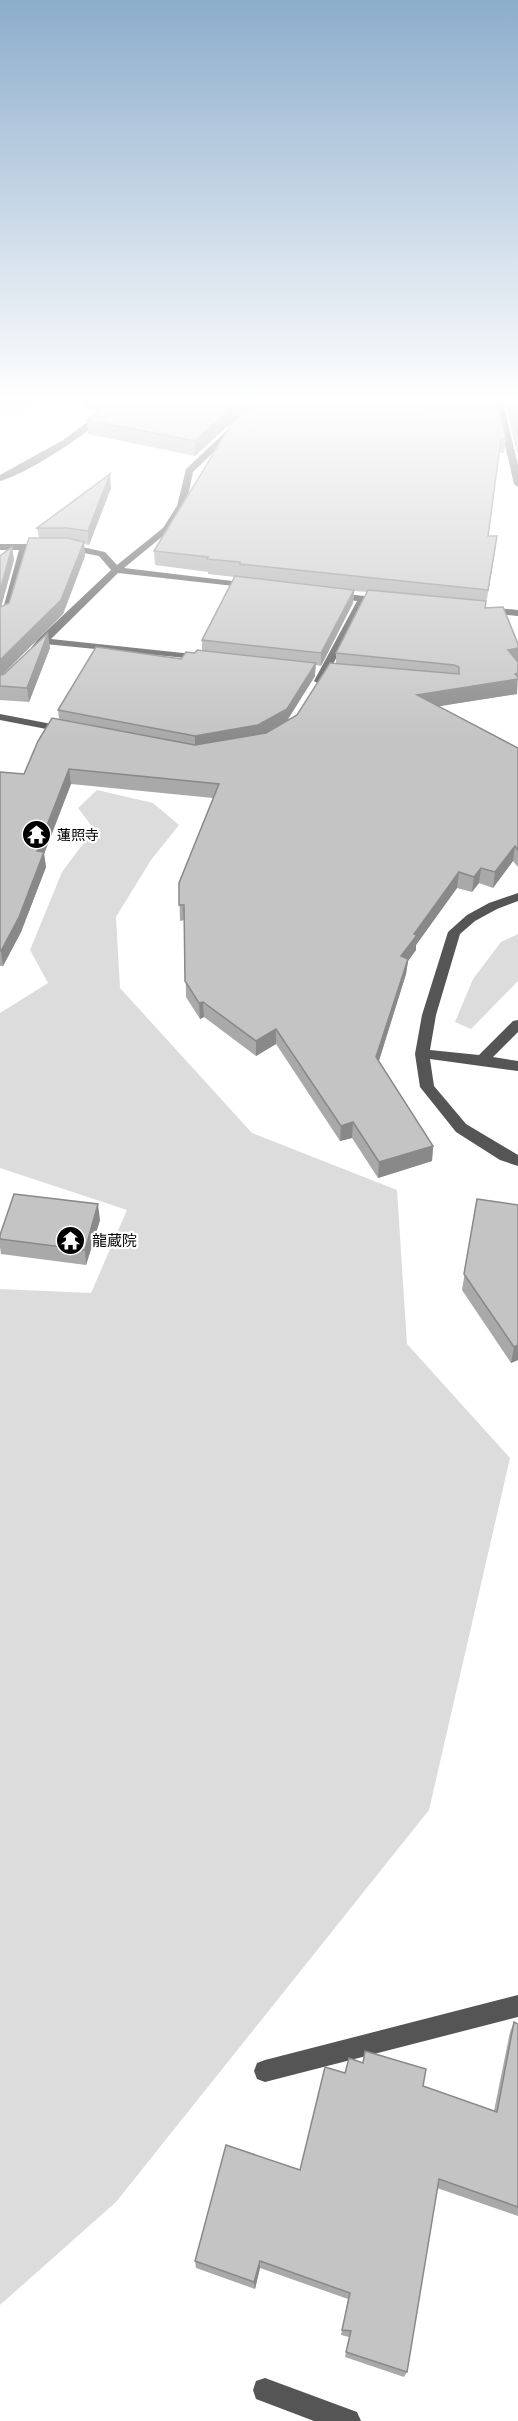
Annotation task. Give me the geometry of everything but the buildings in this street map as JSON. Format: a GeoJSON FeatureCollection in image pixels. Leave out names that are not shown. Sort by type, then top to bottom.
{"type":"FeatureCollection","features":[{"type":"Feature","properties":{"kind":"street"},"geometry":{"type":"LineString","coordinates":[[28,655],[116,570],[172,526],[177,515]]}},
{"type":"Feature","properties":{"kind":"street"},"geometry":{"type":"LineString","coordinates":[[0,547],[68,547],[102,554],[116,570],[257,587]]}},
{"type":"Feature","properties":{"kind":"street"},"geometry":{"type":"LineString","coordinates":[[0,617],[4,617],[25,547]]}},
{"type":"Feature","properties":{"kind":"street"},"geometry":{"type":"LineString","coordinates":[[328,595],[399,603]]}},
{"type":"Feature","properties":{"kind":"street"},"geometry":{"type":"LineString","coordinates":[[314,690],[363,599]]}},
{"type":"Feature","properties":{"kind":"street"},"geometry":{"type":"LineString","coordinates":[[470,609],[518,613]]}},
{"type":"Feature","properties":{"kind":"street"},"geometry":{"type":"LineString","coordinates":[[42,641],[219,660]]}},
{"type":"Feature","properties":{"kind":"street"},"geometry":{"type":"LineString","coordinates":[[0,717],[80,733]]}},
{"type":"Feature","properties":{"kind":"street"},"geometry":{"type":"LineString","coordinates":[[518,897],[493,906],[471,918],[454,932],[429,1015],[422,1054],[427,1087],[461,1128],[505,1156],[518,1161]]}},
{"type":"Feature","properties":{"kind":"street"},"geometry":{"type":"LineString","coordinates":[[482,1060],[518,1024]]}},
{"type":"Feature","properties":{"kind":"street"},"geometry":{"type":"LineString","coordinates":[[422,1054],[518,1066]]}},
{"type":"Feature","properties":{"kind":"street"},"geometry":{"type":"LineString","coordinates":[[265,2071],[518,2006]]}},
{"type":"Feature","properties":{"kind":"street"},"geometry":{"type":"LineString","coordinates":[[265,2390],[348,2421]]}},
{"type":"Feature","properties":{"kind":"shaded area"},"geometry":{"type":"Polygon","coordinates":[[[97,790],[153,803],[179,825],[151,860],[116,917],[120,988],[252,1133],[397,1190],[407,1344],[510,1458],[429,1810],[116,2202],[0,2305],[0,1289],[91,1293],[127,1210],[0,1168],[0,1013],[48,983],[30,950],[62,872],[94,829],[78,808],[97,790]]]}},
{"type":"Feature","properties":{"kind":"shaded area"},"geometry":{"type":"Polygon","coordinates":[[[518,934],[518,981],[471,1029],[455,1022],[473,979],[501,942],[518,934]]]}},
{"type":"Feature","properties":{"kind":"place","name":"蓮照寺"},"geometry":{"type":"Point","coordinates":[36,835]}},
{"type":"Feature","properties":{"kind":"place","name":"龍蔵院"},"geometry":{"type":"Point","coordinates":[71,1241]}}]}
